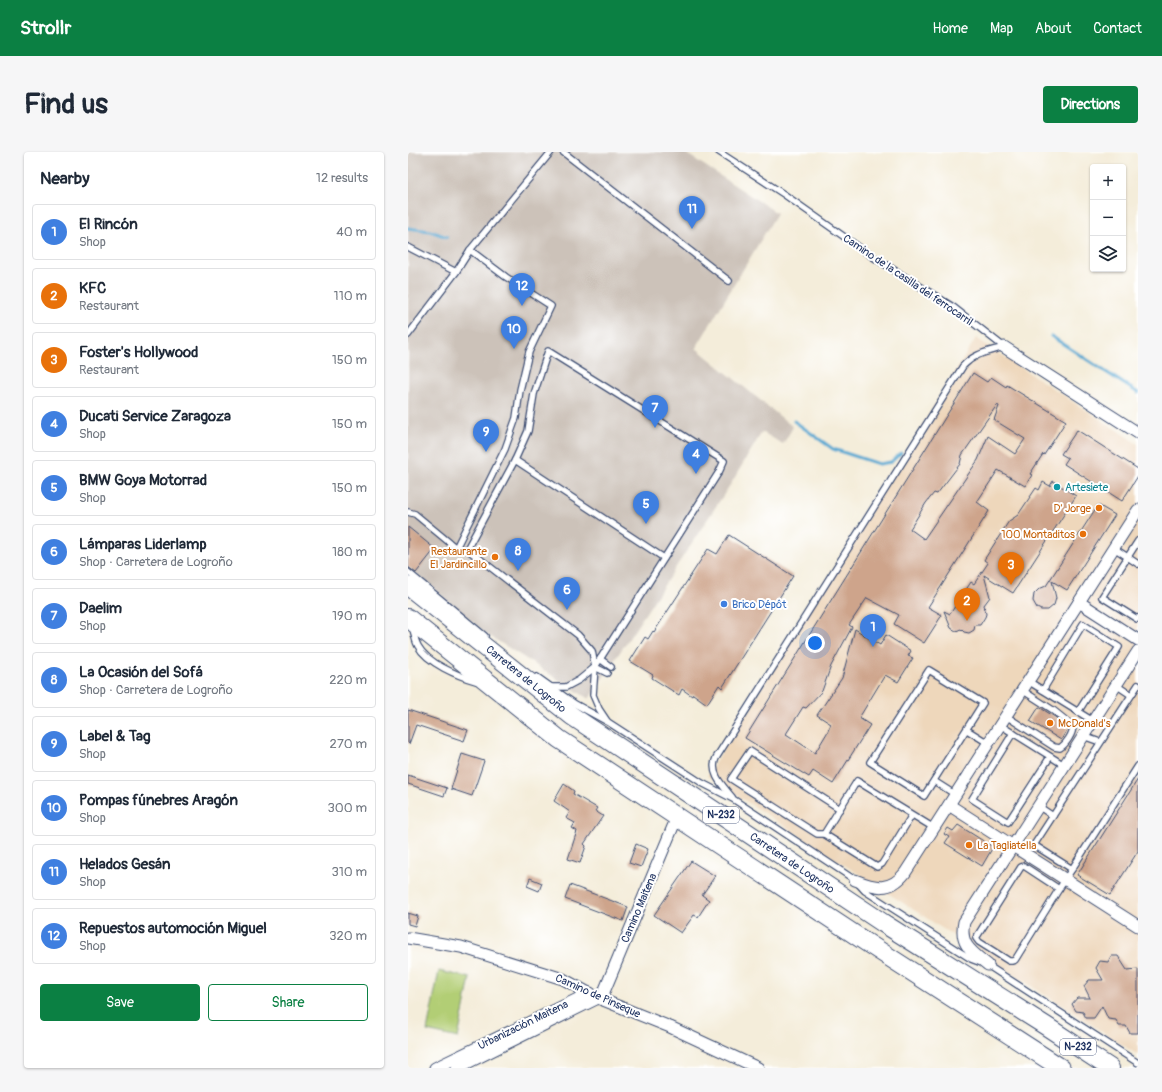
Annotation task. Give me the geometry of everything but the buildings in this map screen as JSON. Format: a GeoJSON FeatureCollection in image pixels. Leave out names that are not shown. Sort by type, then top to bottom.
{"type":"FeatureCollection","features":[{"type":"Feature","properties":{"kind":"highway","name":"Carretera de Logroño"},"geometry":{"type":"LineString","coordinates":[[408,586],[572,716],[890,927],[1110,1068]]}},
{"type":"Feature","properties":{"kind":"highway","name":"N-232"},"geometry":{"type":"LineString","coordinates":[[409,619],[559,739],[869,944],[1061,1068]]}},
{"type":"Feature","properties":{"kind":"highway"},"geometry":{"type":"LineString","coordinates":[[575,704],[733,811],[772,841],[787,859]]}},
{"type":"Feature","properties":{"kind":"highway"},"geometry":{"type":"LineString","coordinates":[[1046,1026],[1116,1068]]}},
{"type":"Feature","properties":{"kind":"highway"},"geometry":{"type":"LineString","coordinates":[[1031,1049],[1057,1068]]}},
{"type":"Feature","properties":{"kind":"street","name":"Camino de la casilla del ferrocarril"},"geometry":{"type":"LineString","coordinates":[[1004,347],[1138,433]]}},
{"type":"Feature","properties":{"kind":"street"},"geometry":{"type":"LineString","coordinates":[[855,880],[869,886],[884,887],[896,882],[905,873],[1138,510]]}},
{"type":"Feature","properties":{"kind":"street"},"geometry":{"type":"LineString","coordinates":[[1079,602],[1138,640]]}},
{"type":"Feature","properties":{"kind":"street"},"geometry":{"type":"LineString","coordinates":[[988,965],[967,947],[963,935],[963,928],[967,917],[1138,651]]}},
{"type":"Feature","properties":{"kind":"street"},"geometry":{"type":"LineString","coordinates":[[949,805],[1012,846],[1044,873],[1138,926]]}},
{"type":"Feature","properties":{"kind":"street","name":"Camino Maitena"},"geometry":{"type":"LineString","coordinates":[[596,997],[677,817]]}},
{"type":"Feature","properties":{"kind":"street","name":"Camino de Pinseque"},"geometry":{"type":"LineString","coordinates":[[408,938],[461,947],[563,979],[596,997],[670,1027],[758,1068]]}},
{"type":"Feature","properties":{"kind":"street"},"geometry":{"type":"LineString","coordinates":[[457,1068],[596,997]]}},
{"type":"Feature","properties":{"kind":"street","name":"Urbanización Maitena"},"geometry":{"type":"LineString","coordinates":[[435,1068],[596,997]]}},
{"type":"Feature","properties":{"kind":"lane"},"geometry":{"type":"LineString","coordinates":[[408,335],[456,272],[470,250],[551,152]]}},
{"type":"Feature","properties":{"kind":"lane"},"geometry":{"type":"LineString","coordinates":[[563,152],[729,281]]}},
{"type":"Feature","properties":{"kind":"lane","name":"Camino de la casilla del ferrocarril"},"geometry":{"type":"LineString","coordinates":[[719,152],[785,195],[870,255],[953,307],[1004,347]]}},
{"type":"Feature","properties":{"kind":"lane"},"geometry":{"type":"LineString","coordinates":[[408,247],[456,272]]}},
{"type":"Feature","properties":{"kind":"lane"},"geometry":{"type":"LineString","coordinates":[[408,512],[415,514],[456,548],[505,449],[516,418],[520,390],[529,352],[551,306],[506,277],[470,250]]}},
{"type":"Feature","properties":{"kind":"lane"},"geometry":{"type":"LineString","coordinates":[[733,798],[716,776],[714,764],[716,758],[964,366],[979,353],[1004,347]]}},
{"type":"Feature","properties":{"kind":"lane"},"geometry":{"type":"LineString","coordinates":[[551,687],[566,688],[595,667],[719,472],[724,461],[548,351],[534,394],[528,430],[515,460],[467,550],[578,635],[592,651],[595,667],[593,695],[599,710],[608,722]]}},
{"type":"Feature","properties":{"kind":"lane"},"geometry":{"type":"LineString","coordinates":[[515,460],[664,558]]}},
{"type":"Feature","properties":{"kind":"lane"},"geometry":{"type":"LineString","coordinates":[[1138,541],[1102,597],[1137,620],[1138,618]]}},
{"type":"Feature","properties":{"kind":"lane"},"geometry":{"type":"LineString","coordinates":[[1114,548],[1138,564]]}},
{"type":"Feature","properties":{"kind":"lane"},"geometry":{"type":"LineString","coordinates":[[408,572],[490,640]]}},
{"type":"Feature","properties":{"kind":"lane"},"geometry":{"type":"LineString","coordinates":[[1043,690],[1083,624],[1096,632],[1119,647],[1078,712]]}},
{"type":"Feature","properties":{"kind":"lane"},"geometry":{"type":"LineString","coordinates":[[600,659],[611,667]]}},
{"type":"Feature","properties":{"kind":"lane"},"geometry":{"type":"LineString","coordinates":[[595,667],[607,672]]}},
{"type":"Feature","properties":{"kind":"lane"},"geometry":{"type":"LineString","coordinates":[[929,670],[983,703],[967,730],[924,796],[870,762],[929,670]]}},
{"type":"Feature","properties":{"kind":"lane"},"geometry":{"type":"LineString","coordinates":[[533,674],[575,704],[608,722],[702,783],[733,798],[855,880],[865,891],[971,959],[988,965],[1138,1063]]}},
{"type":"Feature","properties":{"kind":"lane"},"geometry":{"type":"LineString","coordinates":[[1072,869],[1034,845],[1138,685]]}},
{"type":"Feature","properties":{"kind":"lane"},"geometry":{"type":"LineString","coordinates":[[1025,686],[1043,690],[1093,721]]}},
{"type":"Feature","properties":{"kind":"lane"},"geometry":{"type":"LineString","coordinates":[[1003,721],[1054,747],[1062,747],[1072,732],[1073,726],[1071,724],[1025,686]]}},
{"type":"Feature","properties":{"kind":"lane"},"geometry":{"type":"LineString","coordinates":[[1116,686],[1131,695]]}},
{"type":"Feature","properties":{"kind":"lane"},"geometry":{"type":"LineString","coordinates":[[1003,721],[1013,733],[1064,765]]}},
{"type":"Feature","properties":{"kind":"lane"},"geometry":{"type":"LineString","coordinates":[[967,730],[988,744]]}},
{"type":"Feature","properties":{"kind":"lane"},"geometry":{"type":"LineString","coordinates":[[1013,733],[972,799],[1008,822],[1050,757]]}},
{"type":"Feature","properties":{"kind":"lane"},"geometry":{"type":"LineString","coordinates":[[1083,736],[1100,742]]}},
{"type":"Feature","properties":{"kind":"lane"},"geometry":{"type":"LineString","coordinates":[[840,809],[750,751],[731,778],[817,834],[824,834],[877,867],[882,864],[912,815]]}},
{"type":"Feature","properties":{"kind":"lane"},"geometry":{"type":"LineString","coordinates":[[1044,873],[1026,868],[1024,866],[1021,867],[976,938],[978,941],[1009,961],[1015,960],[1138,766]]}},
{"type":"Feature","properties":{"kind":"lane"},"geometry":{"type":"LineString","coordinates":[[824,834],[857,781],[934,828]]}},
{"type":"Feature","properties":{"kind":"lane"},"geometry":{"type":"LineString","coordinates":[[934,781],[956,795]]}},
{"type":"Feature","properties":{"kind":"lane"},"geometry":{"type":"LineString","coordinates":[[1038,806],[1054,816]]}},
{"type":"Feature","properties":{"kind":"shaded area"},"geometry":{"type":"Polygon","coordinates":[[[408,152],[684,152],[777,213],[696,348],[793,427],[783,444],[762,432],[732,482],[589,699],[485,633],[408,566],[408,152]]]}},
{"type":"Feature","properties":{"kind":"shaded area"},"geometry":{"type":"Polygon","coordinates":[[[976,338],[1138,444],[1138,1055],[707,776],[976,338]]]}},
{"type":"Feature","properties":{"kind":"green space"},"geometry":{"type":"Polygon","coordinates":[[[439,971],[470,978],[458,1038],[427,1031],[439,971]]]}},
{"type":"Feature","properties":{"kind":"waterway"},"geometry":{"type":"LineString","coordinates":[[408,228],[430,231],[447,237]]}},
{"type":"Feature","properties":{"kind":"waterway"},"geometry":{"type":"LineString","coordinates":[[1051,336],[1138,393]]}},
{"type":"Feature","properties":{"kind":"waterway"},"geometry":{"type":"LineString","coordinates":[[794,421],[833,449],[879,464],[891,462],[901,453]]}},
{"type":"Feature","properties":{"kind":"place","name":"Helados Gesán"},"geometry":{"type":"Point","coordinates":[692,229]}},
{"type":"Feature","properties":{"kind":"place","name":"Repuestos automoción Miguel"},"geometry":{"type":"Point","coordinates":[522,306]}},
{"type":"Feature","properties":{"kind":"place","name":"Pompas fúnebres Aragón"},"geometry":{"type":"Point","coordinates":[514,349]}},
{"type":"Feature","properties":{"kind":"place","name":"Daelim"},"geometry":{"type":"Point","coordinates":[655,428]}},
{"type":"Feature","properties":{"kind":"place","name":"Label & Tag"},"geometry":{"type":"Point","coordinates":[486,452]}},
{"type":"Feature","properties":{"kind":"place","name":"Ducati Service Zaragoza"},"geometry":{"type":"Point","coordinates":[696,474]}},
{"type":"Feature","properties":{"kind":"place","name":"Artesiete"},"geometry":{"type":"Point","coordinates":[1057,487]}},
{"type":"Feature","properties":{"kind":"place","name":"D' Jorge"},"geometry":{"type":"Point","coordinates":[1099,508]}},
{"type":"Feature","properties":{"kind":"place","name":"BMW Goya Motorrad"},"geometry":{"type":"Point","coordinates":[646,524]}},
{"type":"Feature","properties":{"kind":"place","name":"100 Montaditos"},"geometry":{"type":"Point","coordinates":[1083,534]}},
{"type":"Feature","properties":{"kind":"place","name":"Restaurante El Jardincillo"},"geometry":{"type":"Point","coordinates":[495,557]}},
{"type":"Feature","properties":{"kind":"place","name":"La Ocasión del Sofá"},"geometry":{"type":"Point","coordinates":[518,571]}},
{"type":"Feature","properties":{"kind":"place","name":"Foster's Hollywood"},"geometry":{"type":"Point","coordinates":[1011,585]}},
{"type":"Feature","properties":{"kind":"place","name":"Brico Dépôt"},"geometry":{"type":"Point","coordinates":[724,604]}},
{"type":"Feature","properties":{"kind":"place","name":"Lámparas Liderlamp"},"geometry":{"type":"Point","coordinates":[567,610]}},
{"type":"Feature","properties":{"kind":"place","name":"KFC"},"geometry":{"type":"Point","coordinates":[967,621]}},
{"type":"Feature","properties":{"kind":"place","name":"El Rincón"},"geometry":{"type":"Point","coordinates":[873,647]}},
{"type":"Feature","properties":{"kind":"place","name":"McDonald's"},"geometry":{"type":"Point","coordinates":[1050,723]}},
{"type":"Feature","properties":{"kind":"place","name":"La Tagliatella"},"geometry":{"type":"Point","coordinates":[969,845]}}]}
